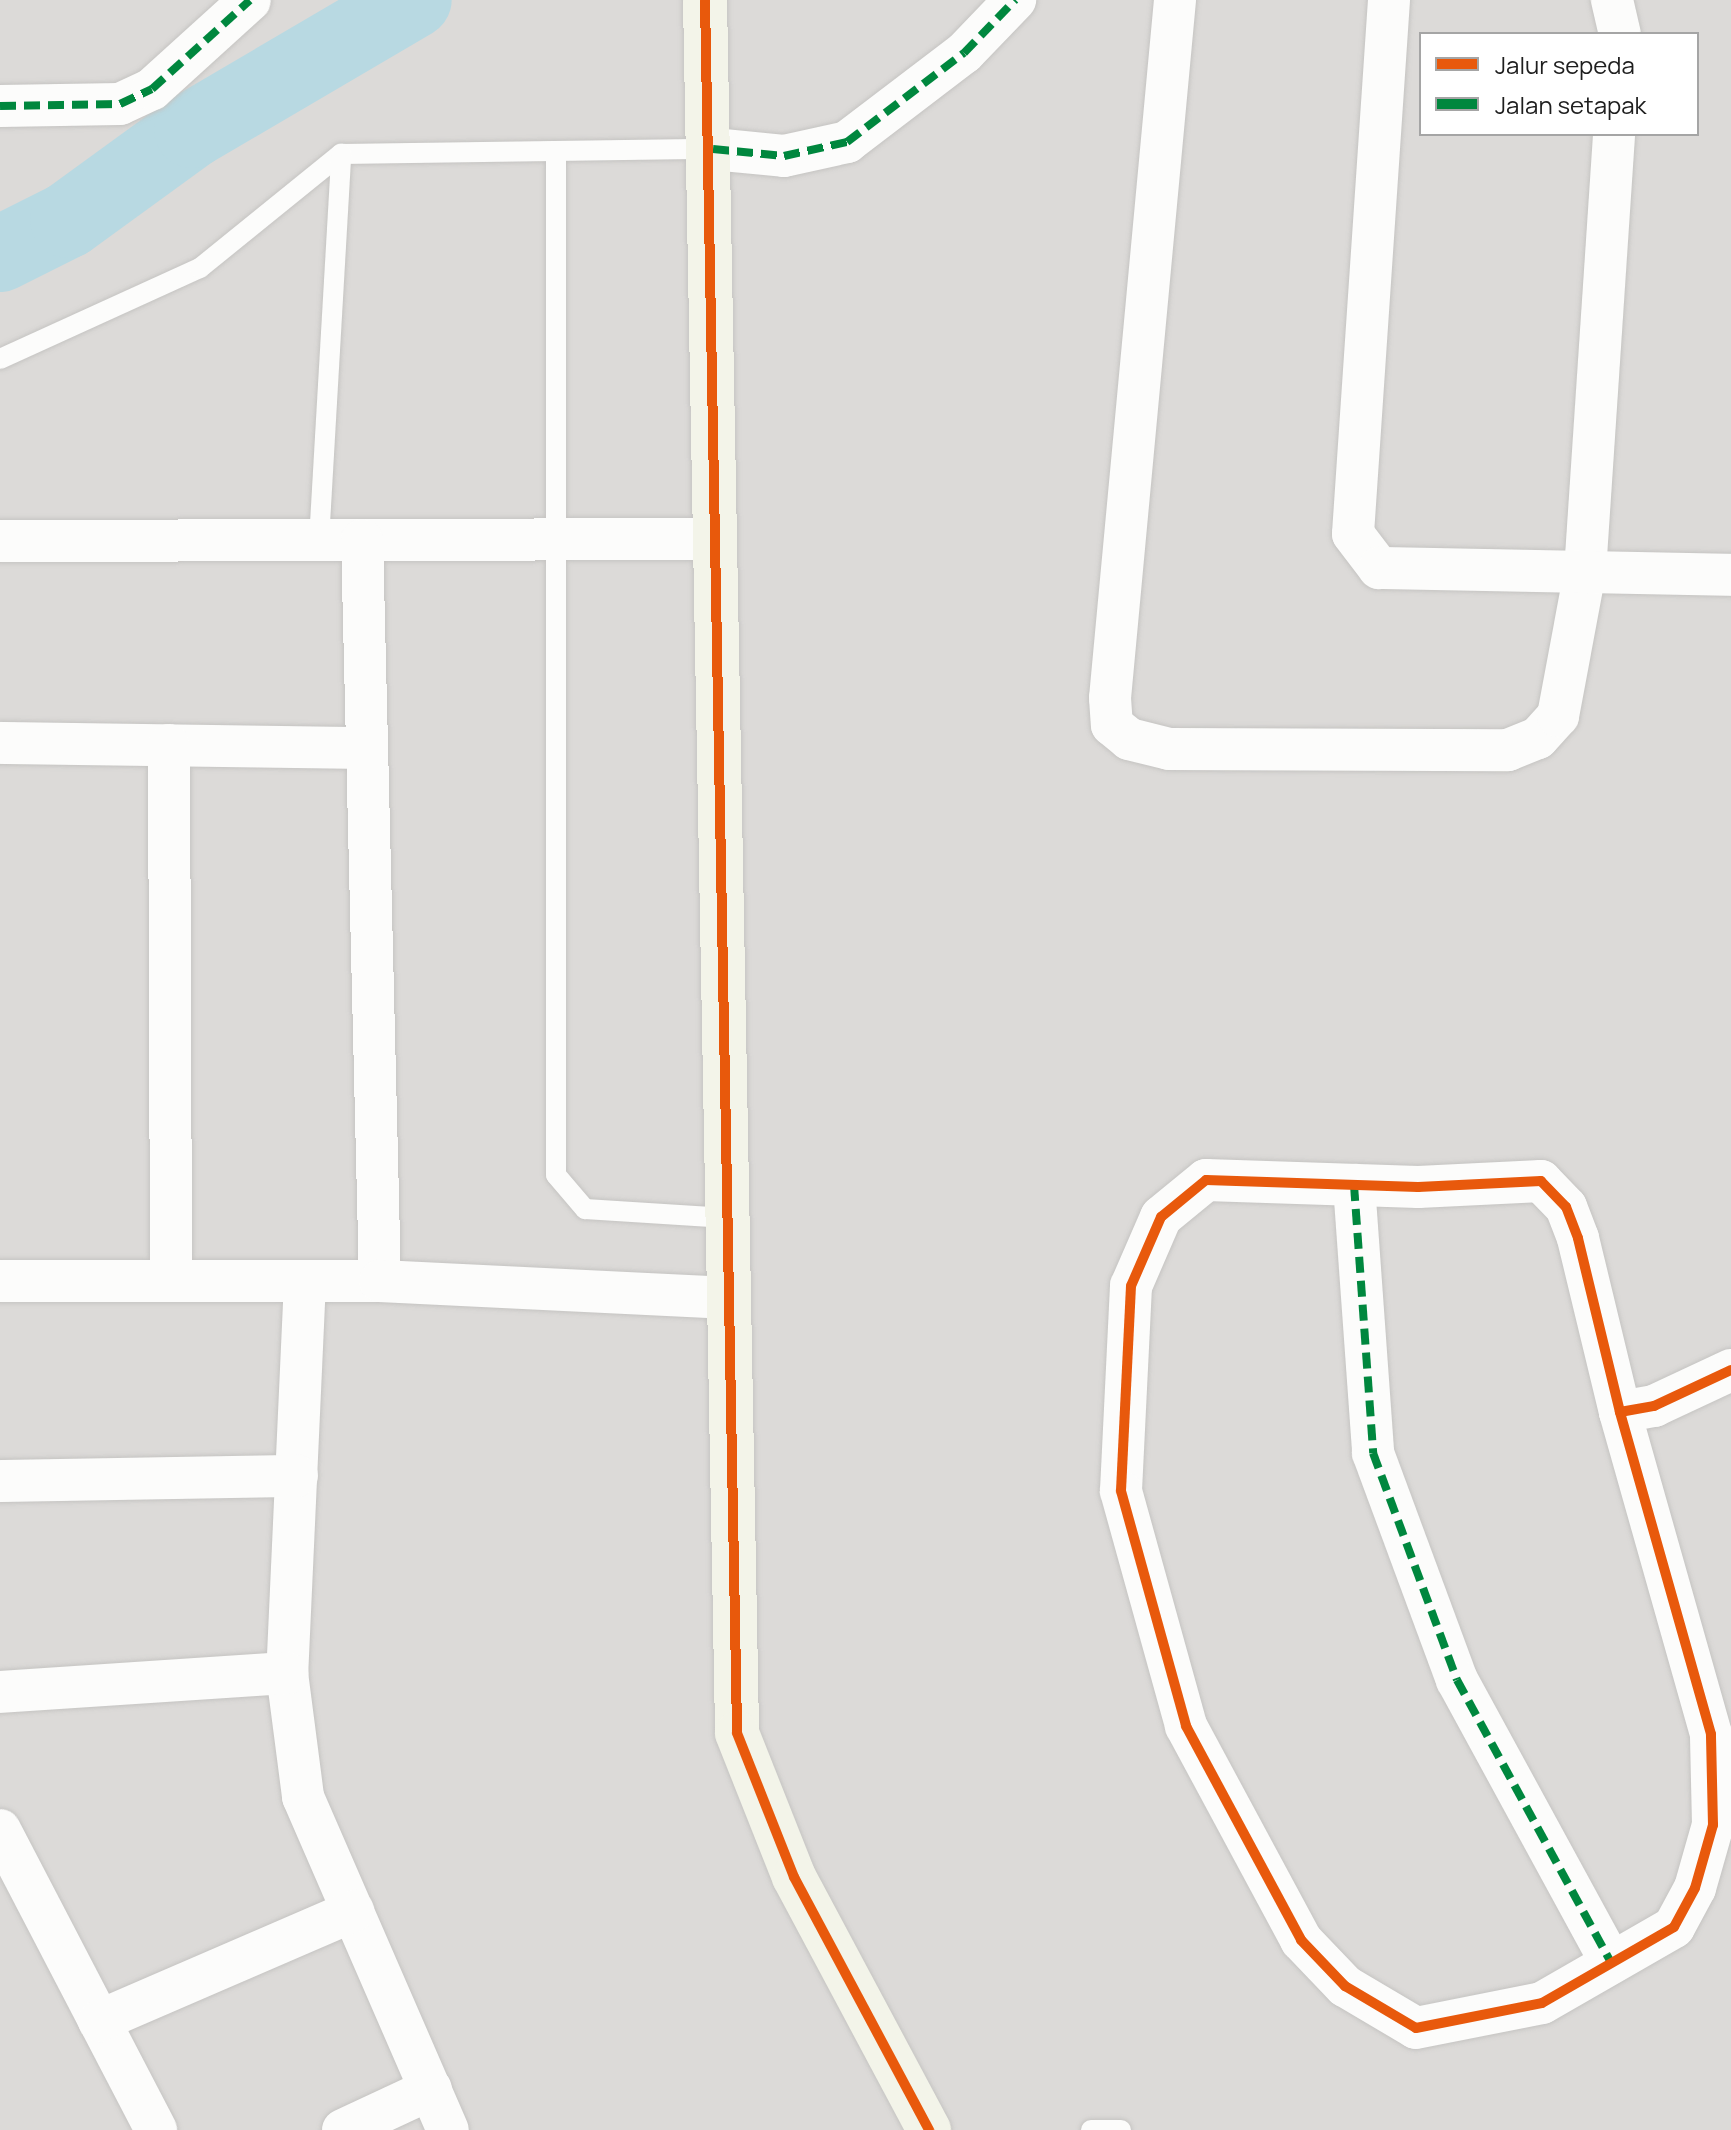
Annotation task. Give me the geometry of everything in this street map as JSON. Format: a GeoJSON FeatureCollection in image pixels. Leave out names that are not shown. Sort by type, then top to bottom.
{"type":"FeatureCollection","features":[{"type":"Feature","properties":{"kind":"street"},"geometry":{"type":"LineString","coordinates":[[0,106],[120,104],[152,89],[250,0]]}},
{"type":"Feature","properties":{"kind":"street"},"geometry":{"type":"LineString","coordinates":[[705,0],[713,149],[714,539],[737,1733],[794,1877],[929,2130]]}},
{"type":"Feature","properties":{"kind":"street"},"geometry":{"type":"LineString","coordinates":[[713,149],[784,156],[847,142],[964,53],[1015,0]]}},
{"type":"Feature","properties":{"kind":"street"},"geometry":{"type":"LineString","coordinates":[[1175,0],[1112,725],[1129,739],[1169,749],[1508,750],[1538,738],[1558,716],[1585,572],[1614,136]]}},
{"type":"Feature","properties":{"kind":"street"},"geometry":{"type":"LineString","coordinates":[[1389,0],[1353,534],[1379,568],[1731,575]]}},
{"type":"Feature","properties":{"kind":"street"},"geometry":{"type":"LineString","coordinates":[[1612,0],[1620,32]]}},
{"type":"Feature","properties":{"kind":"street"},"geometry":{"type":"LineString","coordinates":[[0,541],[714,539]]}},
{"type":"Feature","properties":{"kind":"street"},"geometry":{"type":"LineString","coordinates":[[362,540],[364,748],[380,1281]]}},
{"type":"Feature","properties":{"kind":"street"},"geometry":{"type":"LineString","coordinates":[[0,743],[364,748]]}},
{"type":"Feature","properties":{"kind":"street"},"geometry":{"type":"LineString","coordinates":[[169,745],[171,1276]]}},
{"type":"Feature","properties":{"kind":"street"},"geometry":{"type":"LineString","coordinates":[[1206,1180],[1354,1185],[1541,1181],[1566,1207],[1578,1238],[1620,1412],[1711,1734],[1713,1825],[1695,1888],[1674,1927],[1542,2003],[1416,2028],[1345,1986],[1301,1940],[1186,1726],[1121,1491],[1131,1286],[1161,1217],[1206,1180]]}},
{"type":"Feature","properties":{"kind":"street"},"geometry":{"type":"LineString","coordinates":[[1354,1185],[1373,1453],[1457,1680],[1611,1963]]}},
{"type":"Feature","properties":{"kind":"street"},"geometry":{"type":"LineString","coordinates":[[0,1281],[171,1276],[380,1281],[729,1298]]}},
{"type":"Feature","properties":{"kind":"street"},"geometry":{"type":"LineString","coordinates":[[305,1281],[287,1673],[303,1797],[448,2130]]}},
{"type":"Feature","properties":{"kind":"street"},"geometry":{"type":"LineString","coordinates":[[1620,1412],[1654,1406],[1731,1370]]}},
{"type":"Feature","properties":{"kind":"street"},"geometry":{"type":"LineString","coordinates":[[0,1481],[297,1476]]}},
{"type":"Feature","properties":{"kind":"street"},"geometry":{"type":"LineString","coordinates":[[0,1692],[287,1673]]}},
{"type":"Feature","properties":{"kind":"street"},"geometry":{"type":"LineString","coordinates":[[0,1830],[156,2130]]}},
{"type":"Feature","properties":{"kind":"street"},"geometry":{"type":"LineString","coordinates":[[99,2021],[353,1911]]}},
{"type":"Feature","properties":{"kind":"street"},"geometry":{"type":"LineString","coordinates":[[343,2130],[431,2089]]}},
{"type":"Feature","properties":{"kind":"lane"},"geometry":{"type":"LineString","coordinates":[[0,359],[200,268],[341,154],[713,149]]}},
{"type":"Feature","properties":{"kind":"lane"},"geometry":{"type":"LineString","coordinates":[[556,151],[556,1175],[585,1209],[727,1218]]}},
{"type":"Feature","properties":{"kind":"lane"},"geometry":{"type":"LineString","coordinates":[[319,541],[341,154]]}},
{"type":"Feature","properties":{"kind":"lane"},"geometry":{"type":"LineString","coordinates":[[1091,2130],[1121,2130]]}},
{"type":"Feature","properties":{"kind":"shaded area"},"geometry":{"type":"Polygon","coordinates":[[[0,0],[1731,0],[1731,2130],[0,2130],[0,0]]]}},
{"type":"Feature","properties":{"kind":"waterway"},"geometry":{"type":"LineString","coordinates":[[0,254],[68,220],[192,130],[414,0]]}},
{"type":"Feature","properties":{"kind":"marked path"},"geometry":{"type":"LineString","coordinates":[[0,106],[120,104],[152,89],[250,0]]}},
{"type":"Feature","properties":{"kind":"marked path"},"geometry":{"type":"LineString","coordinates":[[713,149],[784,156],[847,142],[964,53],[1015,0]]}},
{"type":"Feature","properties":{"kind":"marked path"},"geometry":{"type":"LineString","coordinates":[[1354,1185],[1373,1453],[1457,1680],[1611,1963]]}},
{"type":"Feature","properties":{"kind":"cycle path"},"geometry":{"type":"LineString","coordinates":[[705,0],[737,1733],[794,1877],[929,2130]]}},
{"type":"Feature","properties":{"kind":"cycle path"},"geometry":{"type":"LineString","coordinates":[[1620,1412],[1578,1238],[1566,1207],[1541,1181],[1418,1187],[1206,1180],[1161,1217],[1131,1286],[1121,1491],[1186,1726],[1301,1940],[1345,1986],[1416,2028],[1542,2003],[1674,1927],[1695,1888],[1713,1825],[1711,1734],[1620,1412],[1654,1406],[1731,1370]]}}]}
